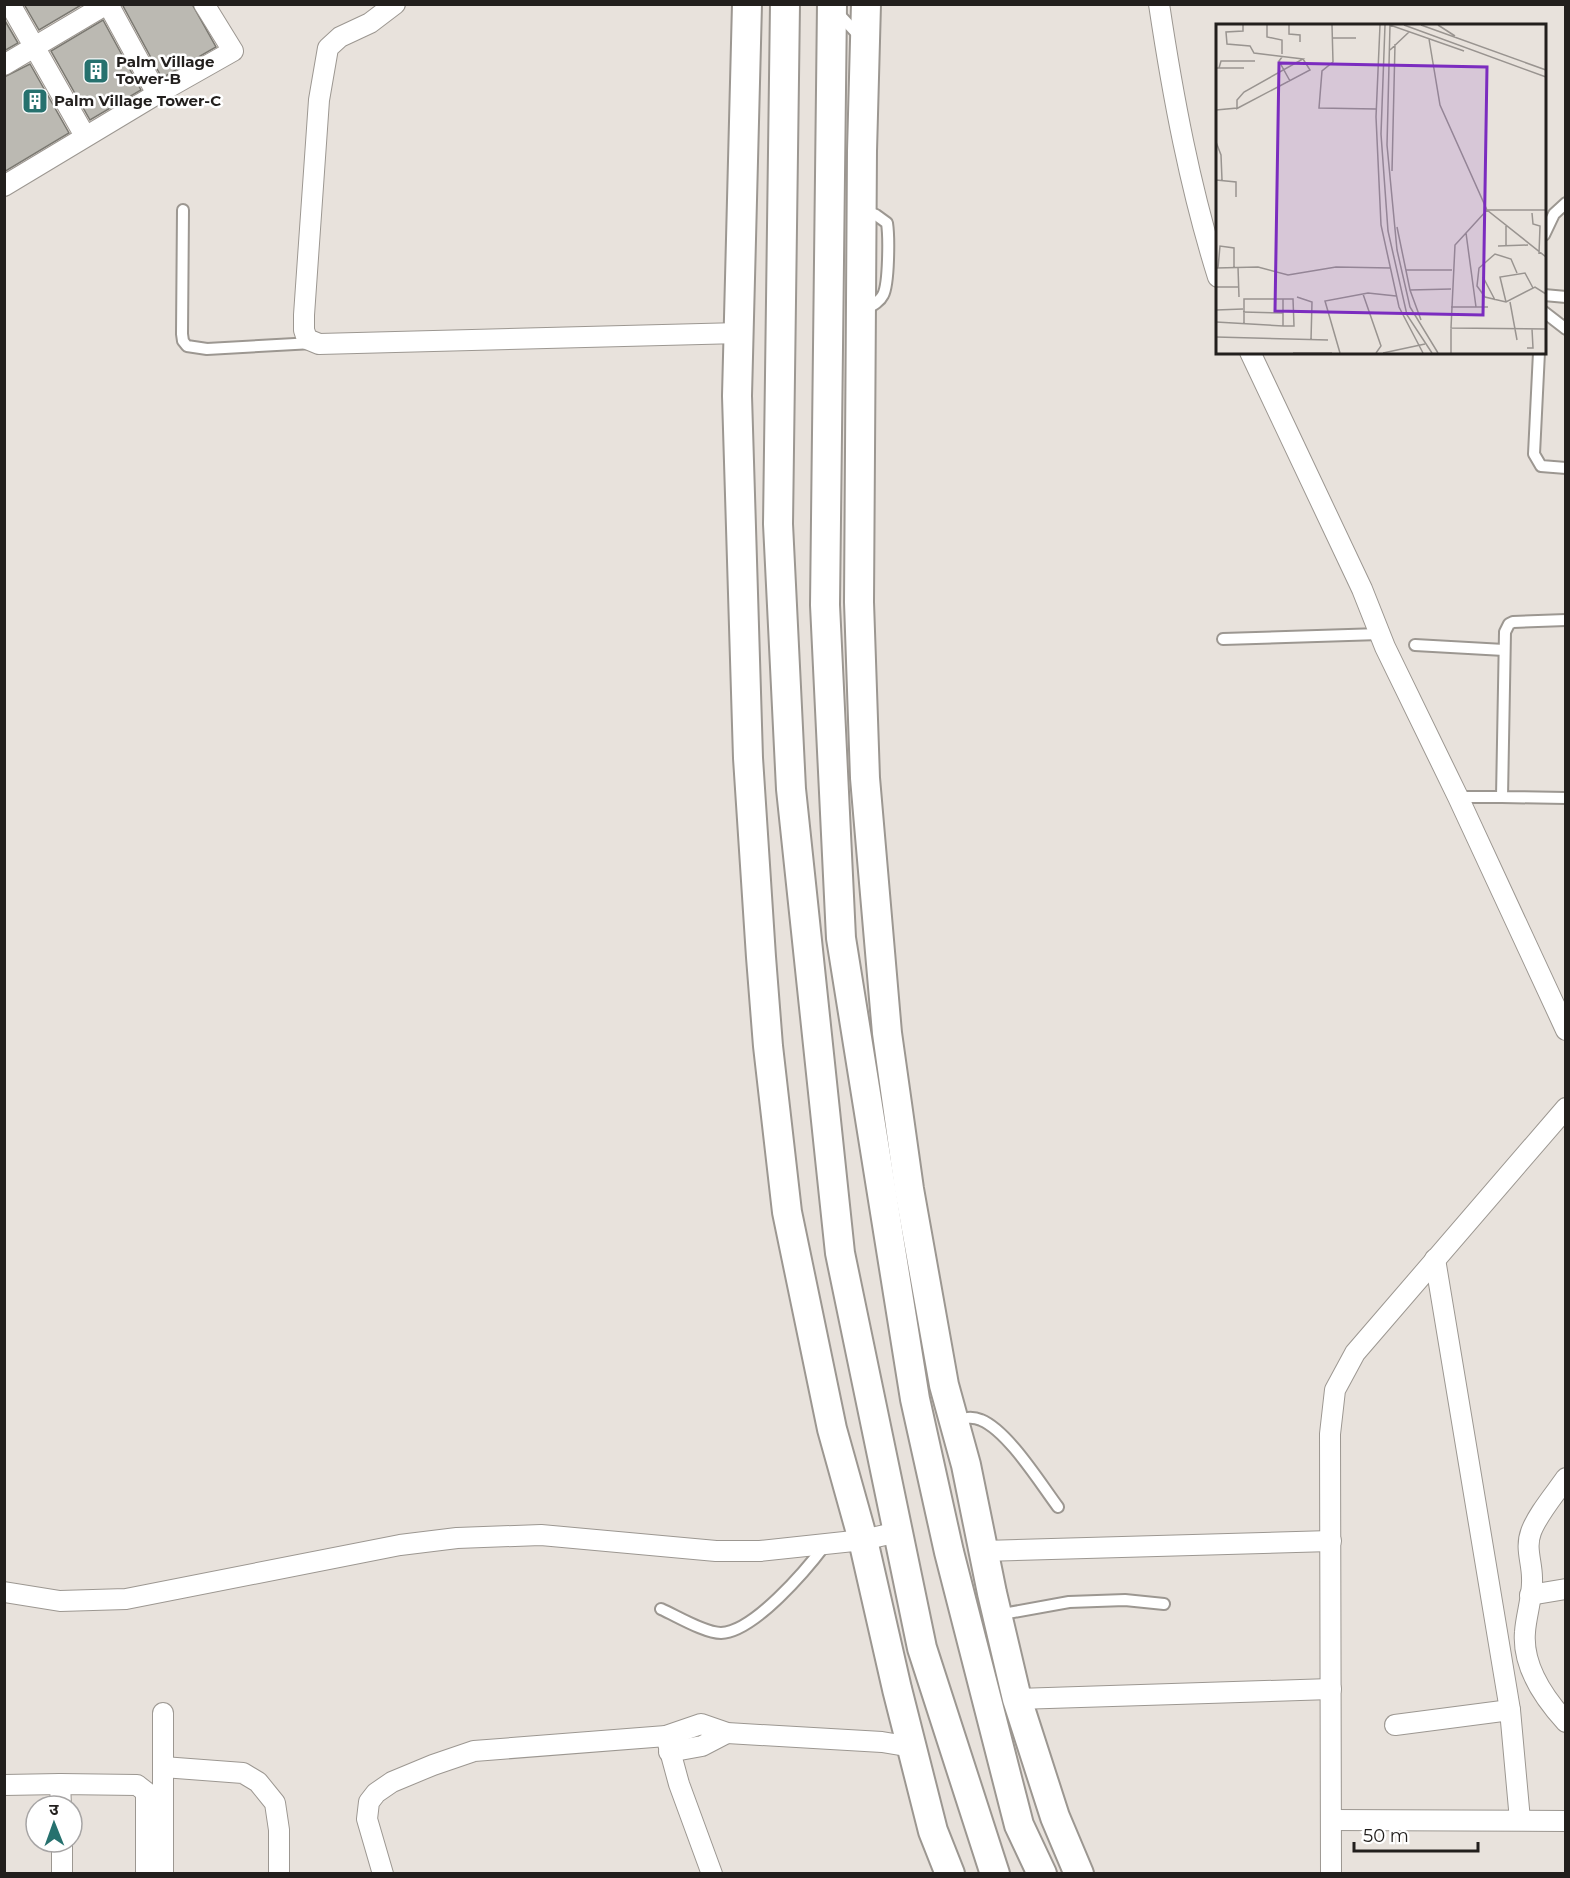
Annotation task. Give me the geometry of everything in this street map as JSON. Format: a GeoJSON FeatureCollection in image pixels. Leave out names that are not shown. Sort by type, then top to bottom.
{"type":"FeatureCollection","features":[{"type":"Feature","properties":{"kind":"street"},"geometry":{"type":"LineString","coordinates":[[10,4],[84,136]]}},
{"type":"Feature","properties":{"kind":"street"},"geometry":{"type":"LineString","coordinates":[[4,65],[108,4],[156,94]]}},
{"type":"Feature","properties":{"kind":"street"},"geometry":{"type":"LineString","coordinates":[[8,177],[233,51],[204,4]]}},
{"type":"Feature","properties":{"kind":"street"},"geometry":{"type":"LineString","coordinates":[[395,4],[370,23],[332,43],[326,56],[319,100],[304,315],[305,336],[314,343],[740,333]]}},
{"type":"Feature","properties":{"kind":"street"},"geometry":{"type":"LineString","coordinates":[[866,4],[860,312],[859,602],[865,778],[887,1033],[926,1288],[944,1385],[966,1465],[1017,1699],[1054,1817],[1079,1874]]}},
{"type":"Feature","properties":{"kind":"street"},"geometry":{"type":"LineString","coordinates":[[1159,4],[1173,96],[1205,237],[1216,271]]}},
{"type":"Feature","properties":{"kind":"street"},"geometry":{"type":"LineString","coordinates":[[832,6],[825,605],[841,938],[915,1400],[949,1552],[1019,1825],[1042,1874]]}},
{"type":"Feature","properties":{"kind":"street"},"geometry":{"type":"LineString","coordinates":[[950,1874],[933,1832],[863,1540],[832,1430],[787,1212],[768,1046],[748,758],[737,396],[747,9],[785,10],[778,524],[791,789],[840,1253],[922,1648],[995,1874]]}},
{"type":"Feature","properties":{"kind":"street"},"geometry":{"type":"LineString","coordinates":[[1251,354],[1362,589],[1380,634],[1558,998],[1566,1030]]}},
{"type":"Feature","properties":{"kind":"street"},"geometry":{"type":"LineString","coordinates":[[1331,1874],[1330,1434],[1335,1390],[1355,1353],[1566,1108]]}},
{"type":"Feature","properties":{"kind":"street"},"geometry":{"type":"LineString","coordinates":[[1435,1259],[1510,1710],[1520,1820]]}},
{"type":"Feature","properties":{"kind":"street"},"geometry":{"type":"LineString","coordinates":[[1566,1478],[1530,1533],[1528,1557],[1532,1578],[1525,1633],[1526,1661],[1538,1684],[1566,1722]]}},
{"type":"Feature","properties":{"kind":"street"},"geometry":{"type":"LineString","coordinates":[[4,1592],[60,1601],[126,1599],[400,1545],[513,1535],[541,1535],[716,1551],[760,1551],[863,1540],[898,1532]]}},
{"type":"Feature","properties":{"kind":"street"},"geometry":{"type":"LineString","coordinates":[[984,1551],[1331,1541]]}},
{"type":"Feature","properties":{"kind":"street"},"geometry":{"type":"LineString","coordinates":[[1530,1595],[1566,1589]]}},
{"type":"Feature","properties":{"kind":"street"},"geometry":{"type":"LineString","coordinates":[[1017,1699],[1331,1689]]}},
{"type":"Feature","properties":{"kind":"street"},"geometry":{"type":"LineString","coordinates":[[1395,1725],[1510,1710]]}},
{"type":"Feature","properties":{"kind":"street"},"geometry":{"type":"LineString","coordinates":[[163,1713],[163,1874]]}},
{"type":"Feature","properties":{"kind":"street"},"geometry":{"type":"LineString","coordinates":[[383,1874],[367,1819],[369,1802],[376,1793],[392,1782],[481,1749],[667,1744],[701,1725],[727,1733],[882,1742],[912,1747]]}},
{"type":"Feature","properties":{"kind":"street"},"geometry":{"type":"LineString","coordinates":[[667,1744],[712,1874]]}},
{"type":"Feature","properties":{"kind":"street"},"geometry":{"type":"LineString","coordinates":[[163,1767],[243,1773],[258,1782],[275,1803],[279,1830],[279,1874]]}},
{"type":"Feature","properties":{"kind":"street"},"geometry":{"type":"LineString","coordinates":[[60,1784],[60,1794]]}},
{"type":"Feature","properties":{"kind":"street"},"geometry":{"type":"LineString","coordinates":[[4,1785],[137,1785],[146,1791],[146,1874]]}},
{"type":"Feature","properties":{"kind":"street"},"geometry":{"type":"LineString","coordinates":[[1331,1820],[1566,1821]]}},
{"type":"Feature","properties":{"kind":"street"},"geometry":{"type":"LineString","coordinates":[[62,1854],[62,1874]]}},
{"type":"Feature","properties":{"kind":"lane"},"geometry":{"type":"LineString","coordinates":[[832,6],[865,43]]}},
{"type":"Feature","properties":{"kind":"lane"},"geometry":{"type":"LineString","coordinates":[[1546,233],[1554,214],[1566,203]]}},
{"type":"Feature","properties":{"kind":"lane"},"geometry":{"type":"LineString","coordinates":[[183,210],[182,334],[187,346],[207,350],[314,343]]}},
{"type":"Feature","properties":{"kind":"lane"},"geometry":{"type":"LineString","coordinates":[[1546,296],[1566,297]]}},
{"type":"Feature","properties":{"kind":"lane"},"geometry":{"type":"LineString","coordinates":[[1546,313],[1566,329]]}},
{"type":"Feature","properties":{"kind":"lane"},"geometry":{"type":"LineString","coordinates":[[1539,354],[1534,454],[1541,466],[1566,468]]}},
{"type":"Feature","properties":{"kind":"lane"},"geometry":{"type":"LineString","coordinates":[[1502,797],[1505,632],[1509,624],[1513,622],[1566,620]]}},
{"type":"Feature","properties":{"kind":"lane"},"geometry":{"type":"LineString","coordinates":[[1223,639],[1380,634]]}},
{"type":"Feature","properties":{"kind":"lane"},"geometry":{"type":"LineString","coordinates":[[1415,645],[1504,650]]}},
{"type":"Feature","properties":{"kind":"lane"},"geometry":{"type":"LineString","coordinates":[[1458,797],[1566,798]]}},
{"type":"Feature","properties":{"kind":"lane"},"geometry":{"type":"LineString","coordinates":[[954,1421],[969,1417],[982,1420],[1003,1436],[1058,1508]]}},
{"type":"Feature","properties":{"kind":"lane"},"geometry":{"type":"LineString","coordinates":[[662,1609],[717,1632],[730,1632],[758,1615],[800,1578],[826,1543]]}},
{"type":"Feature","properties":{"kind":"lane"},"geometry":{"type":"LineString","coordinates":[[997,1615],[1069,1602],[1125,1600],[1164,1604]]}},
{"type":"Feature","properties":{"kind":"building"},"geometry":{"type":"Polygon","coordinates":[[[24,4],[83,4],[39,30],[24,4]]]}},
{"type":"Feature","properties":{"kind":"building"},"geometry":{"type":"Polygon","coordinates":[[[122,4],[192,4],[216,47],[162,78],[122,4]]]}},
{"type":"Feature","properties":{"kind":"building"},"geometry":{"type":"Polygon","coordinates":[[[4,19],[18,43],[4,51],[4,19]]]}},
{"type":"Feature","properties":{"kind":"building"},"geometry":{"type":"Polygon","coordinates":[[[103,20],[141,90],[90,120],[51,51],[103,20]]]}},
{"type":"Feature","properties":{"kind":"building","name":"Palm Village Tower-C"},"geometry":{"type":"Polygon","coordinates":[[[30,64],[69,133],[4,172],[4,77],[30,64]]]}},
{"type":"Feature","properties":{"kind":"place","name":"Palm Village Tower-B"},"geometry":{"type":"Point","coordinates":[96,71]}},
{"type":"Feature","properties":{"kind":"place","name":"Palm Village Tower-C"},"geometry":{"type":"Point","coordinates":[35,101]}}]}
